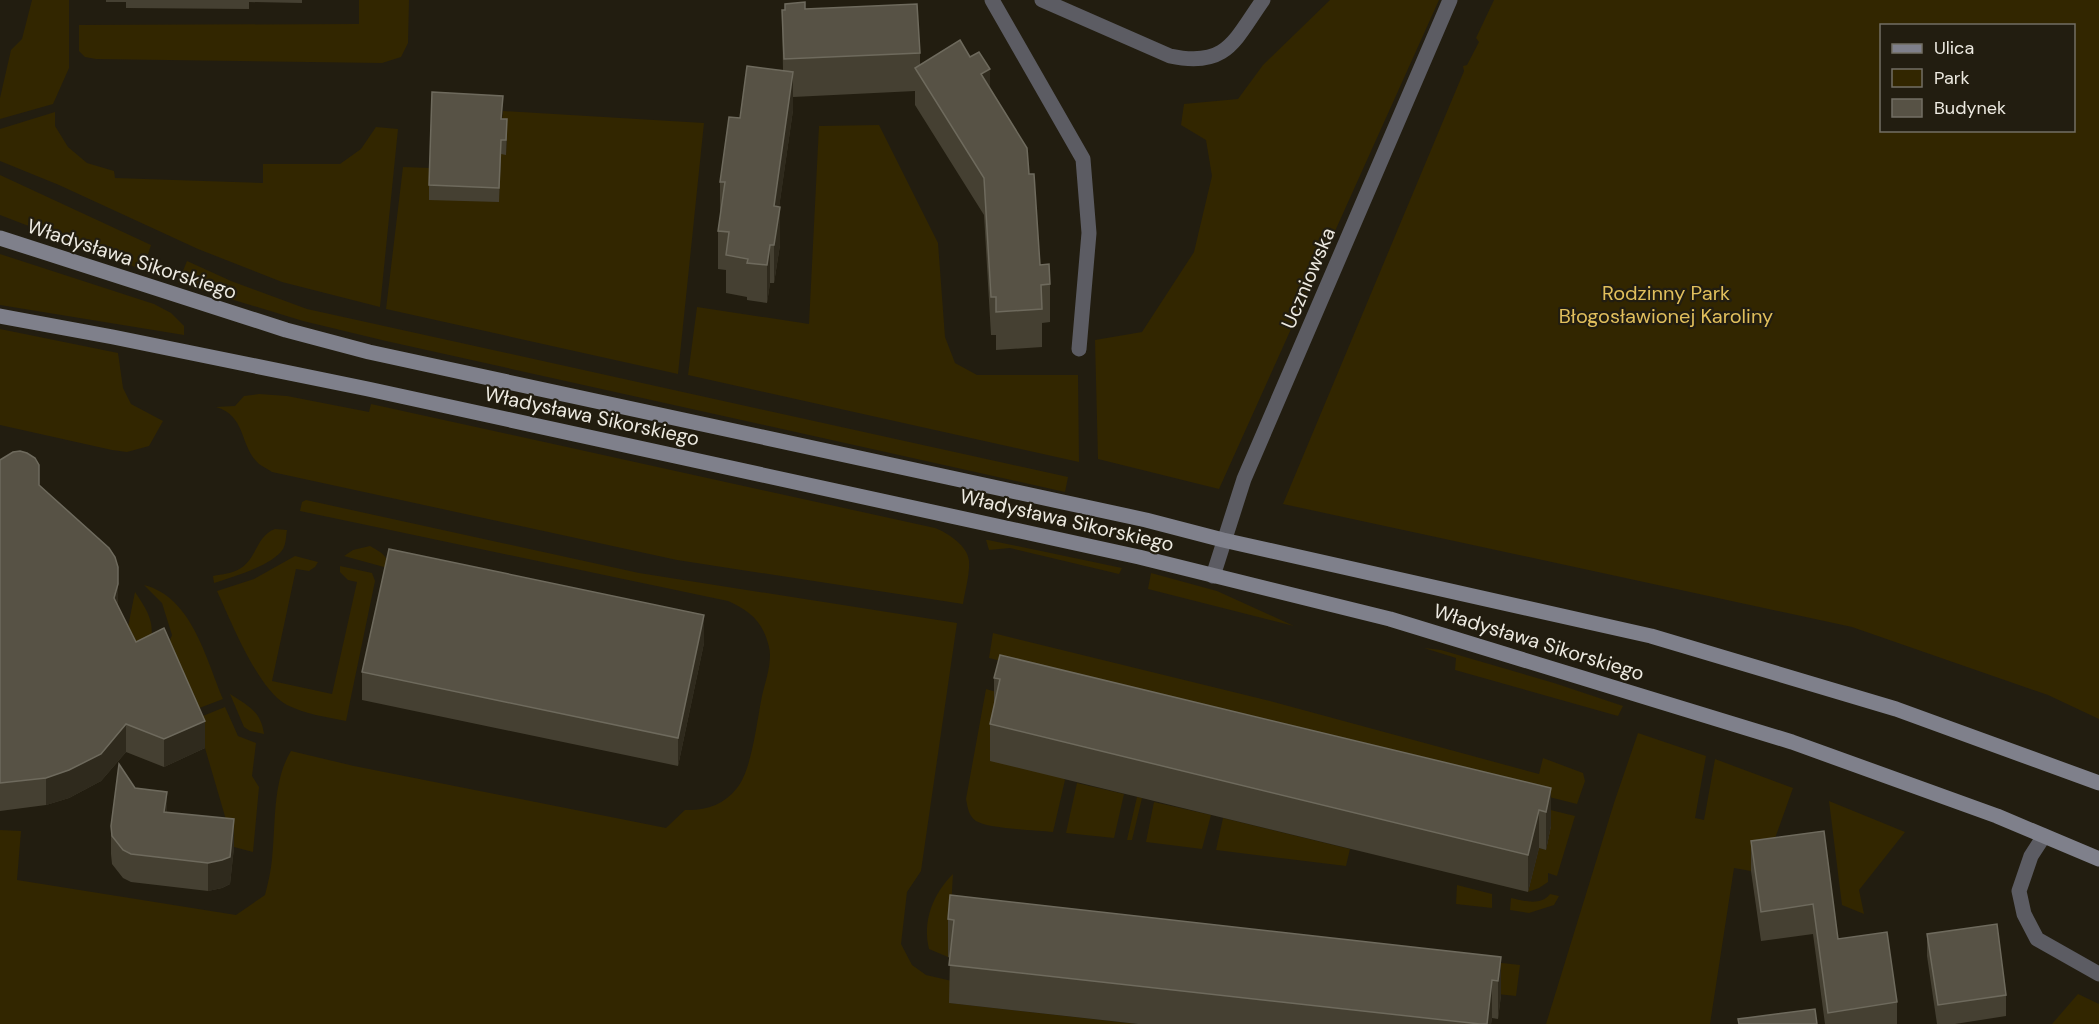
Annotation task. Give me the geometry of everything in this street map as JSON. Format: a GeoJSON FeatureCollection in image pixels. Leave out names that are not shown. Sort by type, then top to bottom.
{"type":"FeatureCollection","features":[{"type":"Feature","properties":{"kind":"street"},"geometry":{"type":"LineString","coordinates":[[992,0],[1083,159],[1089,232],[1079,350]]}},
{"type":"Feature","properties":{"kind":"street"},"geometry":{"type":"LineString","coordinates":[[1042,0],[1170,56],[1190,61],[1206,59],[1223,53],[1234,42],[1263,0]]}},
{"type":"Feature","properties":{"kind":"street","name":"Uczniowska"},"geometry":{"type":"LineString","coordinates":[[1213,576],[1244,479],[1450,0]]}},
{"type":"Feature","properties":{"kind":"street","name":"Władysława Sikorskiego"},"geometry":{"type":"LineString","coordinates":[[0,238],[264,323],[369,352],[1146,520],[1223,540],[1651,636],[1896,709],[2099,783]]}},
{"type":"Feature","properties":{"kind":"street","name":"Władysława Sikorskiego"},"geometry":{"type":"LineString","coordinates":[[0,316],[379,391],[1127,555],[1389,619],[1781,739],[1997,816],[2099,860]]}},
{"type":"Feature","properties":{"kind":"street"},"geometry":{"type":"LineString","coordinates":[[2044,836],[2031,856],[2019,891],[2025,914],[2037,939],[2099,974]]}},
{"type":"Feature","properties":{"kind":"green space"},"geometry":{"type":"Polygon","coordinates":[[[32,0],[69,0],[69,68],[53,104],[0,119],[0,98],[11,50],[22,39],[32,0]]]}},
{"type":"Feature","properties":{"kind":"green space"},"geometry":{"type":"Polygon","coordinates":[[[359,0],[409,0],[408,43],[401,57],[382,63],[96,59],[85,57],[79,51],[79,25],[359,24],[359,0]]]}},
{"type":"Feature","properties":{"kind":"green space"},"geometry":{"type":"Polygon","coordinates":[[[1330,0],[1439,0],[1219,489],[1098,459],[1095,340],[1142,332],[1194,252],[1212,176],[1206,140],[1181,125],[1184,104],[1238,99],[1263,65],[1330,0]]]}},
{"type":"Feature","properties":{"kind":"green space","name":"Rodzinny Park Błogosławionej Karoliny"},"geometry":{"type":"Polygon","coordinates":[[[1494,0],[2099,0],[2099,719],[2048,695],[1852,627],[1283,504],[1464,71],[1463,66],[1467,65],[1479,42],[1476,38],[1494,0]]]}},
{"type":"Feature","properties":{"kind":"green space"},"geometry":{"type":"Polygon","coordinates":[[[503,111],[704,123],[678,374],[386,309],[403,167],[430,168],[495,202],[499,198],[501,154],[506,154],[507,134],[501,133],[503,111]]]}},
{"type":"Feature","properties":{"kind":"green space"},"geometry":{"type":"Polygon","coordinates":[[[55,112],[55,126],[68,147],[87,163],[114,171],[115,178],[263,183],[263,164],[340,164],[361,149],[376,127],[398,129],[380,307],[282,282],[198,249],[59,185],[0,161],[0,129],[55,112]]]}},
{"type":"Feature","properties":{"kind":"green space"},"geometry":{"type":"Polygon","coordinates":[[[879,125],[938,243],[945,337],[955,363],[977,375],[1078,375],[1079,462],[688,375],[697,307],[809,324],[819,126],[879,125]]]}},
{"type":"Feature","properties":{"kind":"green space"},"geometry":{"type":"Polygon","coordinates":[[[0,175],[151,245],[143,270],[0,215],[0,175]]]}},
{"type":"Feature","properties":{"kind":"green space"},"geometry":{"type":"Polygon","coordinates":[[[0,254],[154,304],[171,313],[184,326],[184,335],[0,305],[0,254]]]}},
{"type":"Feature","properties":{"kind":"green space"},"geometry":{"type":"Polygon","coordinates":[[[187,261],[231,281],[307,309],[1068,477],[1065,492],[303,321],[178,283],[187,261]]]}},
{"type":"Feature","properties":{"kind":"green space"},"geometry":{"type":"Polygon","coordinates":[[[0,329],[118,353],[123,388],[131,404],[163,421],[149,446],[127,452],[112,450],[0,425],[0,329]]]}},
{"type":"Feature","properties":{"kind":"green space"},"geometry":{"type":"Polygon","coordinates":[[[259,394],[287,396],[369,412],[371,404],[935,528],[957,541],[968,555],[969,571],[963,604],[677,560],[272,472],[253,457],[233,417],[216,407],[235,406],[244,396],[259,394]]]}},
{"type":"Feature","properties":{"kind":"green space"},"geometry":{"type":"Polygon","coordinates":[[[306,500],[639,573],[957,623],[921,871],[907,892],[901,944],[912,965],[926,975],[952,981],[950,1003],[1137,1024],[0,1024],[0,830],[21,831],[17,880],[236,915],[265,895],[272,864],[278,790],[285,763],[291,751],[354,766],[666,828],[685,810],[707,808],[720,803],[732,794],[742,780],[753,744],[770,655],[760,624],[741,607],[728,601],[300,511],[302,502],[306,500]]]}},
{"type":"Feature","properties":{"kind":"green space"},"geometry":{"type":"Polygon","coordinates":[[[275,529],[287,530],[284,547],[278,555],[251,570],[214,583],[213,576],[234,572],[246,564],[264,537],[275,529]]]}},
{"type":"Feature","properties":{"kind":"green space"},"geometry":{"type":"Polygon","coordinates":[[[986,540],[1122,568],[1119,574],[1010,548],[989,550],[986,540]]]}},
{"type":"Feature","properties":{"kind":"green space"},"geometry":{"type":"Polygon","coordinates":[[[370,546],[386,557],[388,569],[386,575],[384,567],[344,556],[353,550],[370,546]]]}},
{"type":"Feature","properties":{"kind":"green space"},"geometry":{"type":"Polygon","coordinates":[[[295,556],[318,562],[309,571],[296,569],[272,681],[332,694],[357,582],[348,580],[340,572],[340,566],[372,573],[375,581],[346,721],[301,711],[276,697],[246,654],[217,591],[254,579],[295,556]]]}},
{"type":"Feature","properties":{"kind":"green space"},"geometry":{"type":"Polygon","coordinates":[[[1151,573],[1217,591],[1294,626],[1148,589],[1151,573]]]}},
{"type":"Feature","properties":{"kind":"green space"},"geometry":{"type":"Polygon","coordinates":[[[144,585],[174,602],[186,616],[203,649],[223,699],[189,712],[164,656],[172,635],[162,603],[144,585]]]}},
{"type":"Feature","properties":{"kind":"green space"},"geometry":{"type":"Polygon","coordinates":[[[135,592],[147,612],[152,628],[150,645],[142,666],[127,632],[135,592]]]}},
{"type":"Feature","properties":{"kind":"green space"},"geometry":{"type":"Polygon","coordinates":[[[993,633],[1270,701],[1539,774],[1543,758],[1583,773],[1585,781],[1577,804],[989,658],[993,633]]]}},
{"type":"Feature","properties":{"kind":"green space"},"geometry":{"type":"Polygon","coordinates":[[[1424,648],[1441,650],[1623,706],[1618,716],[1455,670],[1456,658],[1424,648]]]}},
{"type":"Feature","properties":{"kind":"green space"},"geometry":{"type":"Polygon","coordinates":[[[986,689],[1000,693],[1065,780],[1053,832],[991,826],[976,821],[970,814],[966,799],[986,689]]]}},
{"type":"Feature","properties":{"kind":"green space"},"geometry":{"type":"Polygon","coordinates":[[[230,694],[257,714],[264,734],[244,727],[230,694]]]}},
{"type":"Feature","properties":{"kind":"green space"},"geometry":{"type":"Polygon","coordinates":[[[225,707],[238,736],[256,743],[252,776],[259,787],[253,852],[234,847],[205,748],[193,720],[225,707]]]}},
{"type":"Feature","properties":{"kind":"green space"},"geometry":{"type":"Polygon","coordinates":[[[1638,733],[1706,756],[1695,818],[1704,820],[1715,759],[1793,788],[1764,869],[1751,871],[1734,868],[1710,1024],[1546,1024],[1614,803],[1638,733]]]}},
{"type":"Feature","properties":{"kind":"green space"},"geometry":{"type":"Polygon","coordinates":[[[1077,783],[1124,794],[1114,838],[1066,833],[1077,783]]]}},
{"type":"Feature","properties":{"kind":"green space"},"geometry":{"type":"Polygon","coordinates":[[[1137,797],[1142,798],[1132,840],[1127,840],[1137,797]]]}},
{"type":"Feature","properties":{"kind":"green space"},"geometry":{"type":"Polygon","coordinates":[[[1829,801],[1905,832],[1859,890],[1864,914],[1842,905],[1829,801]]]}},
{"type":"Feature","properties":{"kind":"green space"},"geometry":{"type":"Polygon","coordinates":[[[1154,802],[1211,815],[1202,849],[1146,842],[1154,802]]]}},
{"type":"Feature","properties":{"kind":"green space"},"geometry":{"type":"Polygon","coordinates":[[[1522,803],[1575,816],[1557,876],[1548,873],[1548,882],[1528,892],[1539,848],[1546,850],[1522,803]]]}},
{"type":"Feature","properties":{"kind":"green space"},"geometry":{"type":"Polygon","coordinates":[[[1223,818],[1350,849],[1346,866],[1216,850],[1223,818]]]}},
{"type":"Feature","properties":{"kind":"green space"},"geometry":{"type":"Polygon","coordinates":[[[953,874],[948,957],[929,949],[927,928],[935,899],[953,874]]]}},
{"type":"Feature","properties":{"kind":"green space"},"geometry":{"type":"Polygon","coordinates":[[[1457,885],[1492,894],[1492,908],[1456,904],[1457,885]]]}},
{"type":"Feature","properties":{"kind":"green space"},"geometry":{"type":"Polygon","coordinates":[[[1550,894],[1559,896],[1554,905],[1529,913],[1510,910],[1511,898],[1537,901],[1550,894]]]}},
{"type":"Feature","properties":{"kind":"green space"},"geometry":{"type":"Polygon","coordinates":[[[1475,960],[1520,965],[1516,996],[1469,991],[1475,960]]]}},
{"type":"Feature","properties":{"kind":"green space"},"geometry":{"type":"Polygon","coordinates":[[[2078,994],[2099,1004],[2099,1024],[2052,1024],[2078,994]]]}},
{"type":"Feature","properties":{"kind":"building"},"geometry":{"type":"Polygon","coordinates":[[[805,2],[805,9],[917,4],[920,53],[784,59],[782,10],[785,10],[785,4],[805,2]]]}},
{"type":"Feature","properties":{"kind":"building"},"geometry":{"type":"Polygon","coordinates":[[[960,40],[970,57],[979,52],[990,69],[981,74],[1027,148],[1029,174],[1034,174],[1040,265],[1049,264],[1050,284],[1041,285],[1042,309],[996,312],[996,297],[991,297],[984,178],[915,68],[960,40]]]}},
{"type":"Feature","properties":{"kind":"building"},"geometry":{"type":"Polygon","coordinates":[[[747,66],[793,72],[774,206],[780,207],[774,245],[770,245],[767,265],[747,263],[748,259],[726,255],[729,232],[718,231],[725,182],[720,182],[729,117],[740,118],[747,66]]]}},
{"type":"Feature","properties":{"kind":"building"},"geometry":{"type":"Polygon","coordinates":[[[432,92],[503,96],[501,119],[507,119],[506,140],[501,140],[499,188],[429,185],[432,92]]]}},
{"type":"Feature","properties":{"kind":"building"},"geometry":{"type":"Polygon","coordinates":[[[20,451],[35,458],[39,465],[39,485],[109,548],[115,557],[118,567],[118,584],[114,598],[136,642],[164,628],[205,721],[164,739],[126,724],[101,754],[69,770],[46,778],[0,783],[0,460],[13,452],[20,451]]]}},
{"type":"Feature","properties":{"kind":"building"},"geometry":{"type":"Polygon","coordinates":[[[389,549],[704,615],[678,738],[362,672],[389,549]]]}},
{"type":"Feature","properties":{"kind":"building"},"geometry":{"type":"Polygon","coordinates":[[[1000,655],[1551,788],[1546,812],[1539,810],[1528,855],[990,724],[1000,679],[994,678],[1000,655]]]}},
{"type":"Feature","properties":{"kind":"building"},"geometry":{"type":"Polygon","coordinates":[[[119,764],[135,788],[167,792],[164,812],[234,819],[230,857],[208,863],[131,854],[123,850],[112,836],[111,826],[119,764]]]}},
{"type":"Feature","properties":{"kind":"building"},"geometry":{"type":"Polygon","coordinates":[[[1824,831],[1838,939],[1887,932],[1897,1002],[1828,1013],[1813,904],[1761,912],[1751,841],[1824,831]]]}},
{"type":"Feature","properties":{"kind":"building"},"geometry":{"type":"Polygon","coordinates":[[[950,895],[1501,957],[1498,981],[1492,980],[1487,1024],[1480,1024],[949,965],[954,920],[948,919],[950,895]]]}},
{"type":"Feature","properties":{"kind":"building"},"geometry":{"type":"Polygon","coordinates":[[[1997,924],[2006,995],[1938,1005],[1927,934],[1997,924]]]}},
{"type":"Feature","properties":{"kind":"building"},"geometry":{"type":"Polygon","coordinates":[[[1815,1009],[1817,1024],[1739,1024],[1738,1019],[1815,1009]]]}}]}
